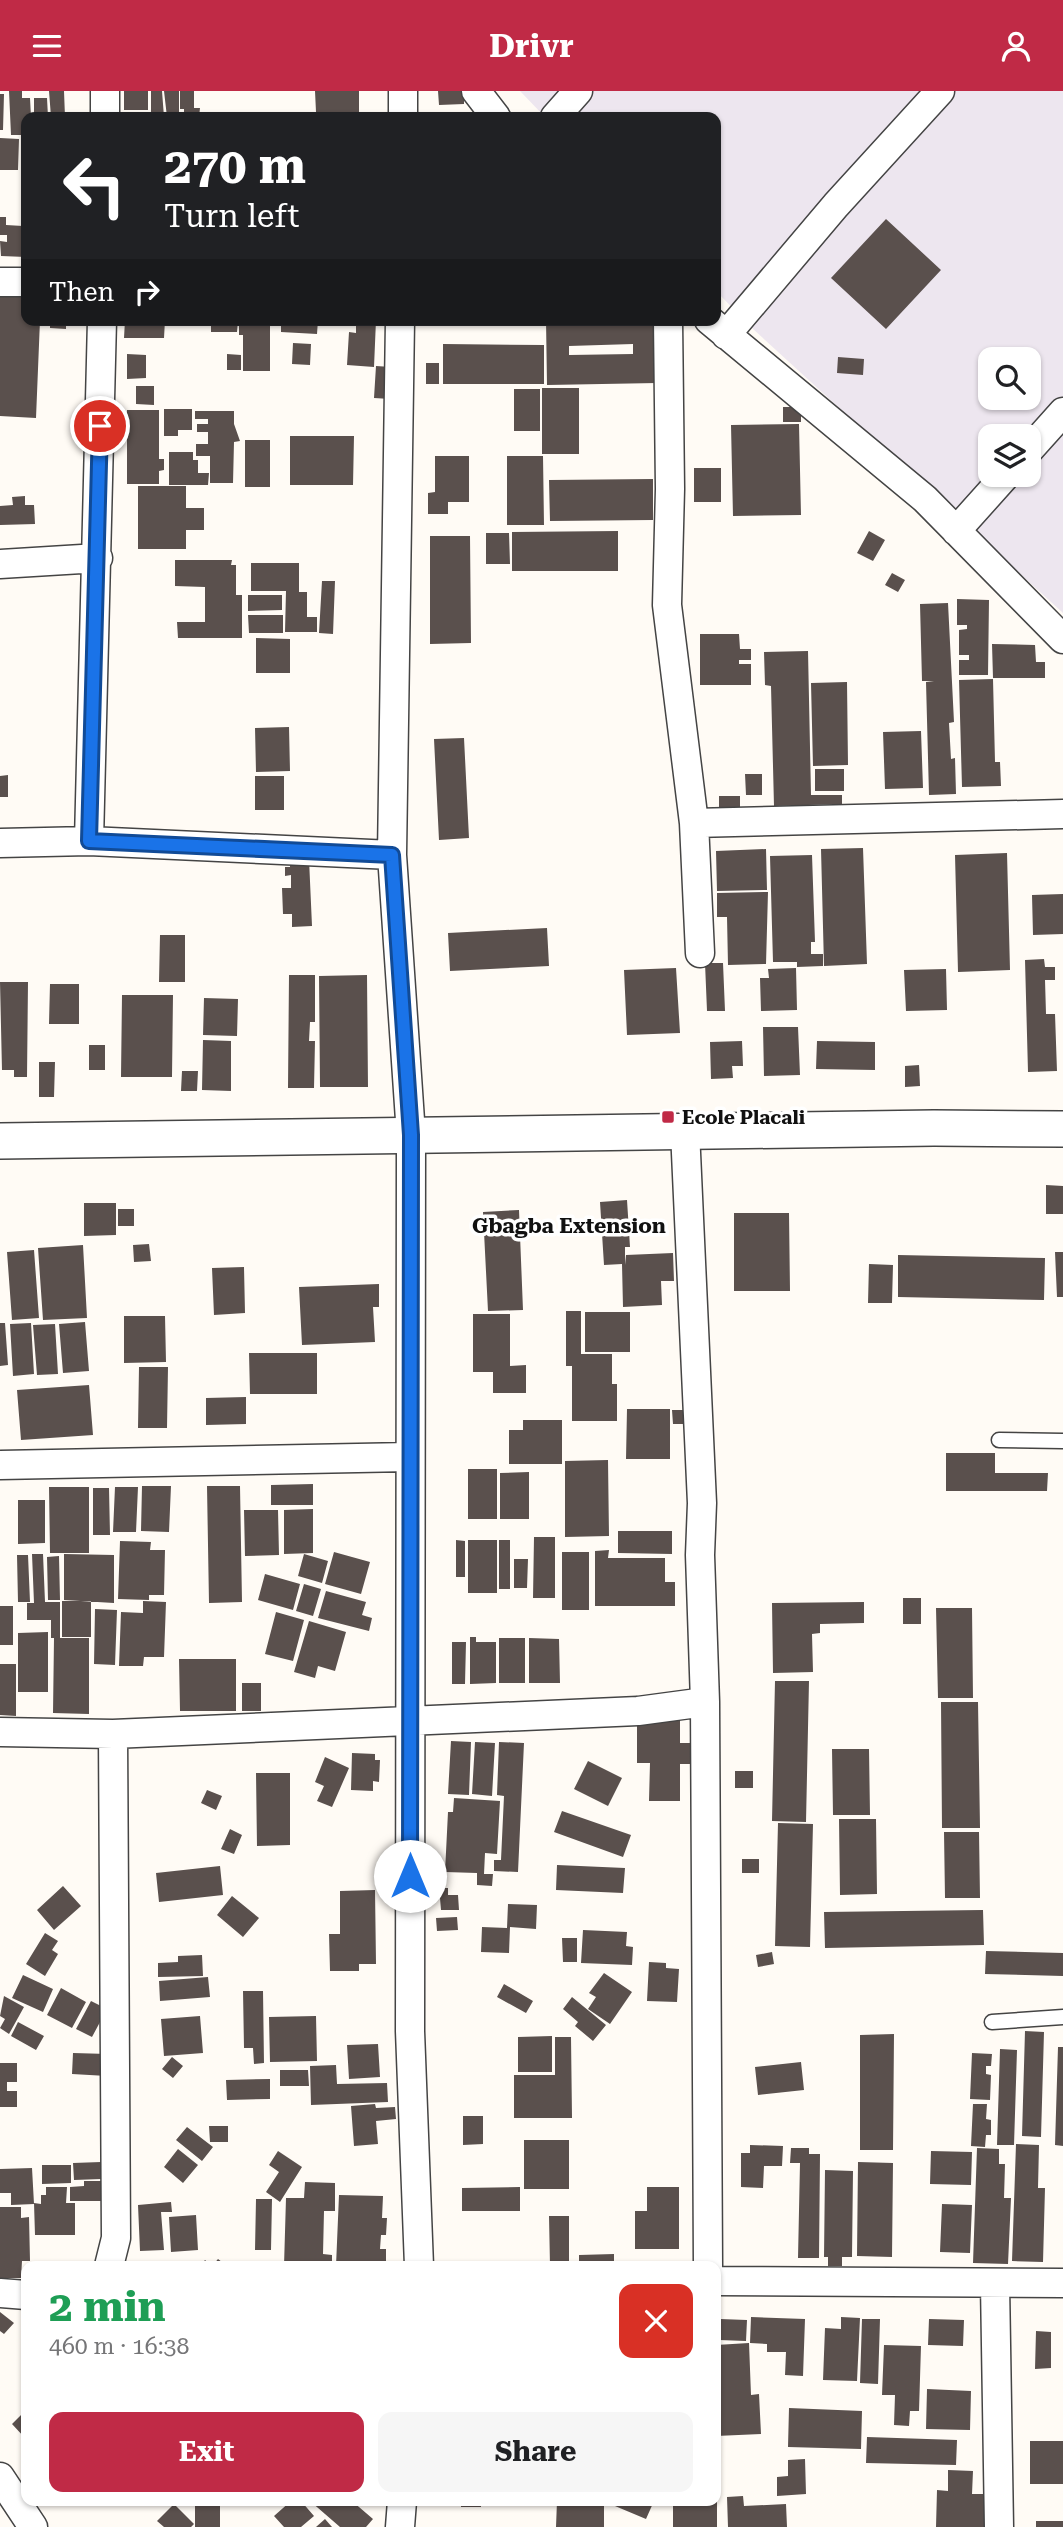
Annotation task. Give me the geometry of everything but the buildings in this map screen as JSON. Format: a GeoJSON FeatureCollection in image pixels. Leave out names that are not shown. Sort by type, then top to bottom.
{"type":"FeatureCollection","features":[{"type":"Feature","properties":{"kind":"street"},"geometry":{"type":"LineString","coordinates":[[105,91],[105,112]]}},
{"type":"Feature","properties":{"kind":"street"},"geometry":{"type":"LineString","coordinates":[[403,91],[403,112]]}},
{"type":"Feature","properties":{"kind":"street"},"geometry":{"type":"LineString","coordinates":[[476,91],[492,112]]}},
{"type":"Feature","properties":{"kind":"street"},"geometry":{"type":"LineString","coordinates":[[559,112],[578,91]]}},
{"type":"Feature","properties":{"kind":"street"},"geometry":{"type":"LineString","coordinates":[[721,325],[940,91]]}},
{"type":"Feature","properties":{"kind":"street"},"geometry":{"type":"LineString","coordinates":[[0,282],[21,282]]}},
{"type":"Feature","properties":{"kind":"street"},"geometry":{"type":"LineString","coordinates":[[89,841],[102,326]]}},
{"type":"Feature","properties":{"kind":"street"},"geometry":{"type":"LineString","coordinates":[[400,326],[392,855],[411,1135],[410,2031],[419,2261]]}},
{"type":"Feature","properties":{"kind":"street"},"geometry":{"type":"LineString","coordinates":[[668,326],[670,489],[667,605],[694,823],[700,953]]}},
{"type":"Feature","properties":{"kind":"street"},"geometry":{"type":"LineString","coordinates":[[718,328],[925,499],[1063,639]]}},
{"type":"Feature","properties":{"kind":"street"},"geometry":{"type":"LineString","coordinates":[[1041,437],[1063,412]]}},
{"type":"Feature","properties":{"kind":"street"},"geometry":{"type":"LineString","coordinates":[[956,531],[995,487]]}},
{"type":"Feature","properties":{"kind":"street"},"geometry":{"type":"LineString","coordinates":[[0,564],[98,558]]}},
{"type":"Feature","properties":{"kind":"street"},"geometry":{"type":"LineString","coordinates":[[694,823],[1063,814]]}},
{"type":"Feature","properties":{"kind":"street"},"geometry":{"type":"LineString","coordinates":[[0,843],[89,841],[392,855]]}},
{"type":"Feature","properties":{"kind":"street"},"geometry":{"type":"LineString","coordinates":[[0,1141],[685,1131],[1063,1129]]}},
{"type":"Feature","properties":{"kind":"street"},"geometry":{"type":"LineString","coordinates":[[685,1131],[702,1503],[708,2261]]}},
{"type":"Feature","properties":{"kind":"street"},"geometry":{"type":"LineString","coordinates":[[0,1465],[409,1457]]}},
{"type":"Feature","properties":{"kind":"street"},"geometry":{"type":"LineString","coordinates":[[0,1732],[113,1734],[638,1711],[705,1702]]}},
{"type":"Feature","properties":{"kind":"street"},"geometry":{"type":"LineString","coordinates":[[111,2261],[116,2238],[113,1734]]}},
{"type":"Feature","properties":{"kind":"street"},"geometry":{"type":"LineString","coordinates":[[721,2281],[1063,2283]]}},
{"type":"Feature","properties":{"kind":"street"},"geometry":{"type":"LineString","coordinates":[[995,2284],[999,2527]]}},
{"type":"Feature","properties":{"kind":"street"},"geometry":{"type":"LineString","coordinates":[[0,2293],[21,2295]]}},
{"type":"Feature","properties":{"kind":"street"},"geometry":{"type":"LineString","coordinates":[[0,2477],[33,2527]]}},
{"type":"Feature","properties":{"kind":"street"},"geometry":{"type":"LineString","coordinates":[[400,2527],[402,2506]]}},
{"type":"Feature","properties":{"kind":"lane"},"geometry":{"type":"LineString","coordinates":[[999,1440],[1063,1441]]}},
{"type":"Feature","properties":{"kind":"lane"},"geometry":{"type":"LineString","coordinates":[[992,2022],[1063,2017]]}},
{"type":"Feature","properties":{"kind":"shaded area"},"geometry":{"type":"Polygon","coordinates":[[[520,91],[1063,91],[1063,613],[752,328],[721,296],[721,112],[540,112],[520,91]]]}},
{"type":"Feature","properties":{"kind":"place","name":"Ecole Placali"},"geometry":{"type":"Point","coordinates":[668,1117]}},
{"type":"Feature","properties":{"kind":"district","name":"Gbagba Extension"},"geometry":{"type":"Point","coordinates":[569,1226]}},
{"type":"Feature","properties":{"kind":"route"},"geometry":{"type":"LineString","coordinates":[[100,426],[89,841],[392,855],[411,1135],[410,1876]]}}]}
